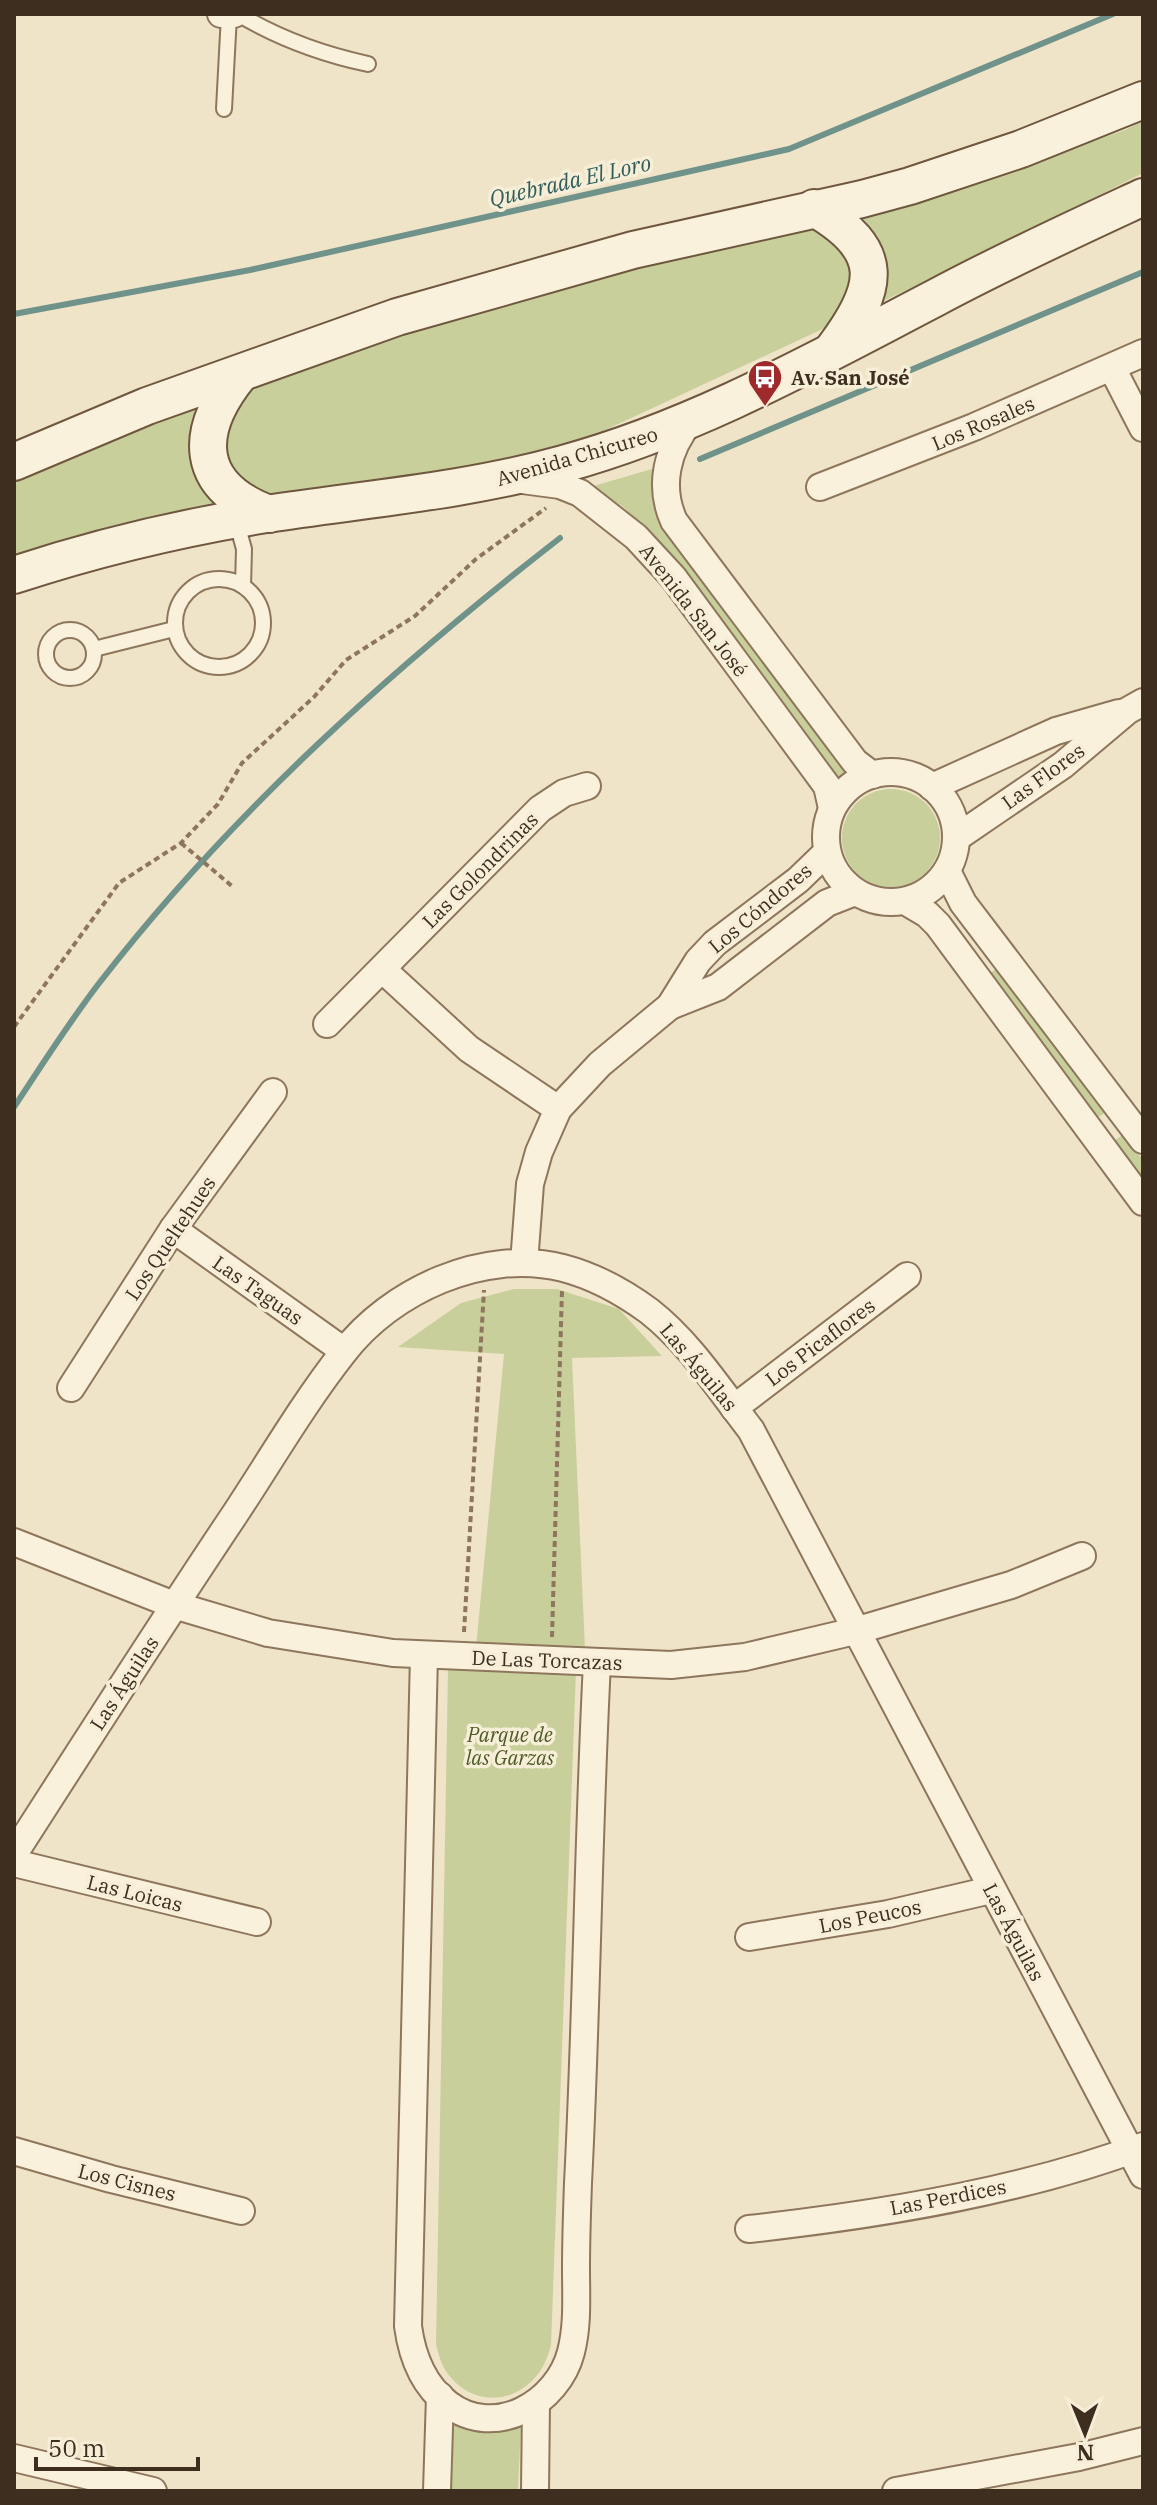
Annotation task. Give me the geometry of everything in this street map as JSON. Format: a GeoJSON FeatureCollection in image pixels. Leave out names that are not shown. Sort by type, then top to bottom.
{"type":"FeatureCollection","features":[{"type":"Feature","properties":{"kind":"main road"},"geometry":{"type":"LineString","coordinates":[[14,462],[147,406],[397,317],[648,246],[862,199],[1021,149],[1143,100]]}},
{"type":"Feature","properties":{"kind":"main road","name":"Avenida Chicureo"},"geometry":{"type":"LineString","coordinates":[[14,575],[144,538],[252,517],[502,480],[633,444],[691,420],[831,353],[980,274],[1143,197]]}},
{"type":"Feature","properties":{"kind":"main road"},"geometry":{"type":"LineString","coordinates":[[814,208],[856,239],[866,258],[868,271],[866,297],[861,310],[831,353]]}},
{"type":"Feature","properties":{"kind":"main road"},"geometry":{"type":"LineString","coordinates":[[240,374],[229,387],[214,417],[208,453],[225,489],[247,505],[252,517]]}},
{"type":"Feature","properties":{"kind":"street","name":"Los Rosales"},"geometry":{"type":"LineString","coordinates":[[820,487],[974,427],[1143,353]]}},
{"type":"Feature","properties":{"kind":"street"},"geometry":{"type":"LineString","coordinates":[[1112,368],[1143,428]]}},
{"type":"Feature","properties":{"kind":"street","name":"Avenida San José"},"geometry":{"type":"LineString","coordinates":[[691,420],[674,446],[666,467],[668,502],[674,521],[855,762],[872,775]]}},
{"type":"Feature","properties":{"kind":"street","name":"Avenida San José"},"geometry":{"type":"LineString","coordinates":[[502,480],[528,480],[570,488],[590,499],[625,527],[673,577],[827,786],[832,808]]}},
{"type":"Feature","properties":{"kind":"street","name":"Las Flores"},"geometry":{"type":"LineString","coordinates":[[932,787],[1056,731],[1135,706]]}},
{"type":"Feature","properties":{"kind":"street","name":"Las Flores"},"geometry":{"type":"LineString","coordinates":[[956,838],[1063,765],[1135,706]]}},
{"type":"Feature","properties":{"kind":"street"},"geometry":{"type":"LineString","coordinates":[[889,772],[907,774],[932,787],[950,809],[956,838],[954,855],[947,871],[929,890],[905,901],[879,902],[855,892],[840,879],[827,852],[825,834],[832,808],[844,791],[872,775],[889,772]]}},
{"type":"Feature","properties":{"kind":"street","name":"Las Golondrinas"},"geometry":{"type":"LineString","coordinates":[[327,1024],[540,809],[564,793],[587,786]]}},
{"type":"Feature","properties":{"kind":"street","name":"Los Cóndores"},"geometry":{"type":"LineString","coordinates":[[670,1006],[698,961],[715,943],[798,880],[827,852]]}},
{"type":"Feature","properties":{"kind":"street"},"geometry":{"type":"LineString","coordinates":[[947,871],[963,903],[1143,1140]]}},
{"type":"Feature","properties":{"kind":"street","name":"Los Cóndores"},"geometry":{"type":"LineString","coordinates":[[524,1263],[530,1184],[543,1141],[558,1109],[600,1064],[670,1006],[718,987],[827,903],[855,892]]}},
{"type":"Feature","properties":{"kind":"street"},"geometry":{"type":"LineString","coordinates":[[905,901],[927,914],[938,925],[1143,1202]]}},
{"type":"Feature","properties":{"kind":"street"},"geometry":{"type":"LineString","coordinates":[[382,969],[469,1049],[558,1109]]}},
{"type":"Feature","properties":{"kind":"street","name":"Los Queltehues"},"geometry":{"type":"LineString","coordinates":[[71,1388],[173,1229],[273,1092]]}},
{"type":"Feature","properties":{"kind":"street","name":"Las Taguas"},"geometry":{"type":"LineString","coordinates":[[173,1229],[344,1351]]}},
{"type":"Feature","properties":{"kind":"street","name":"Las Águilas"},"geometry":{"type":"LineString","coordinates":[[14,1854],[174,1605],[344,1351],[391,1307],[413,1293],[454,1275],[486,1267],[524,1263],[562,1268],[611,1286],[650,1312],[677,1337],[751,1430],[991,1890],[1137,2149],[1143,2175]]}},
{"type":"Feature","properties":{"kind":"street","name":"Los Picaflores"},"geometry":{"type":"LineString","coordinates":[[734,1408],[907,1276]]}},
{"type":"Feature","properties":{"kind":"street","name":"De Las Torcazas"},"geometry":{"type":"LineString","coordinates":[[14,1542],[174,1605],[268,1633],[393,1653],[671,1665],[745,1657],[855,1631],[1011,1585],[1082,1556]]}},
{"type":"Feature","properties":{"kind":"street"},"geometry":{"type":"LineString","coordinates":[[424,1655],[407,2312],[417,2363],[440,2396],[457,2410],[479,2417],[516,2414],[554,2388],[567,2366],[575,2327],[597,1663]]}},
{"type":"Feature","properties":{"kind":"street","name":"Las Loicas"},"geometry":{"type":"LineString","coordinates":[[14,1863],[257,1922]]}},
{"type":"Feature","properties":{"kind":"street","name":"Los Peucos"},"geometry":{"type":"LineString","coordinates":[[749,1937],[888,1914],[991,1890]]}},
{"type":"Feature","properties":{"kind":"street","name":"Las Perdices"},"geometry":{"type":"LineString","coordinates":[[749,2229],[812,2222],[965,2194],[1067,2171],[1137,2149]]}},
{"type":"Feature","properties":{"kind":"street","name":"Los Cisnes"},"geometry":{"type":"LineString","coordinates":[[14,2151],[241,2211]]}},
{"type":"Feature","properties":{"kind":"street"},"geometry":{"type":"LineString","coordinates":[[437,2491],[440,2396]]}},
{"type":"Feature","properties":{"kind":"street"},"geometry":{"type":"LineString","coordinates":[[535,2491],[536,2403]]}},
{"type":"Feature","properties":{"kind":"street"},"geometry":{"type":"LineString","coordinates":[[896,2491],[1065,2460],[1143,2441]]}},
{"type":"Feature","properties":{"kind":"street"},"geometry":{"type":"LineString","coordinates":[[14,2458],[153,2491]]}},
{"type":"Feature","properties":{"kind":"lane"},"geometry":{"type":"LineString","coordinates":[[224,109],[231,14],[271,34],[324,54],[368,64]]}},
{"type":"Feature","properties":{"kind":"lane"},"geometry":{"type":"LineString","coordinates":[[243,586],[244,549],[252,517]]}},
{"type":"Feature","properties":{"kind":"lane"},"geometry":{"type":"LineString","coordinates":[[216,578],[243,586],[254,596],[264,624],[254,651],[242,661],[214,667],[199,663],[187,655],[174,629],[175,614],[189,589],[216,578]]}},
{"type":"Feature","properties":{"kind":"lane"},"geometry":{"type":"LineString","coordinates":[[94,649],[174,629]]}},
{"type":"Feature","properties":{"kind":"path"},"geometry":{"type":"LineString","coordinates":[[14,1027],[119,883],[181,843],[218,804],[242,763],[314,697],[346,660],[415,616],[476,559],[522,528],[570,488]]}},
{"type":"Feature","properties":{"kind":"path"},"geometry":{"type":"LineString","coordinates":[[181,843],[233,887]]}},
{"type":"Feature","properties":{"kind":"path"},"geometry":{"type":"LineString","coordinates":[[462,1657],[486,1267]]}},
{"type":"Feature","properties":{"kind":"path"},"geometry":{"type":"LineString","coordinates":[[551,1661],[562,1268]]}},
{"type":"Feature","properties":{"kind":"green space"},"geometry":{"type":"Polygon","coordinates":[[[1143,121],[1143,173],[982,255],[573,445],[14,564],[14,476],[355,343],[614,265],[898,209],[1143,121]]]}},
{"type":"Feature","properties":{"kind":"green space"},"geometry":{"type":"Polygon","coordinates":[[[652,469],[654,501],[666,532],[849,772],[839,780],[651,533],[622,506],[590,487],[652,469]]]}},
{"type":"Feature","properties":{"kind":"green space"},"geometry":{"type":"Polygon","coordinates":[[[891,789],[910,792],[926,803],[937,819],[940,838],[937,857],[926,873],[910,884],[891,887],[872,884],[856,873],[845,857],[842,838],[845,819],[856,803],[872,792],[891,789]]]}},
{"type":"Feature","properties":{"kind":"green space"},"geometry":{"type":"Polygon","coordinates":[[[999,966],[1106,1112],[1097,1118],[987,976],[999,966]]]}},
{"type":"Feature","properties":{"kind":"green space"},"geometry":{"type":"Polygon","coordinates":[[[1124,1134],[1143,1160],[1143,1180],[1114,1141],[1124,1134]]]}},
{"type":"Feature","properties":{"kind":"green space"},"geometry":{"type":"Polygon","coordinates":[[[514,1289],[557,1289],[619,1309],[662,1356],[572,1358],[585,1649],[476,1648],[504,1354],[398,1347],[461,1303],[514,1289]]]}},
{"type":"Feature","properties":{"kind":"green space","name":"Parque de las Garzas"},"geometry":{"type":"Polygon","coordinates":[[[448,1670],[576,1671],[551,2346],[538,2374],[527,2385],[515,2393],[490,2398],[464,2389],[453,2380],[444,2368],[436,2344],[448,1670]]]}},
{"type":"Feature","properties":{"kind":"green space"},"geometry":{"type":"Polygon","coordinates":[[[445,2421],[521,2424],[518,2491],[441,2491],[445,2421]]]}},
{"type":"Feature","properties":{"kind":"waterway","name":"Quebrada El Loro"},"geometry":{"type":"LineString","coordinates":[[14,314],[250,270],[789,149],[1113,14]]}},
{"type":"Feature","properties":{"kind":"waterway"},"geometry":{"type":"LineString","coordinates":[[700,459],[1143,272]]}},
{"type":"Feature","properties":{"kind":"waterway"},"geometry":{"type":"LineString","coordinates":[[14,1107],[100,982],[150,920],[259,802],[375,691],[560,538]]}},
{"type":"Feature","properties":{"kind":"place","name":"Av. San José"},"geometry":{"type":"Point","coordinates":[765,408]}}]}
